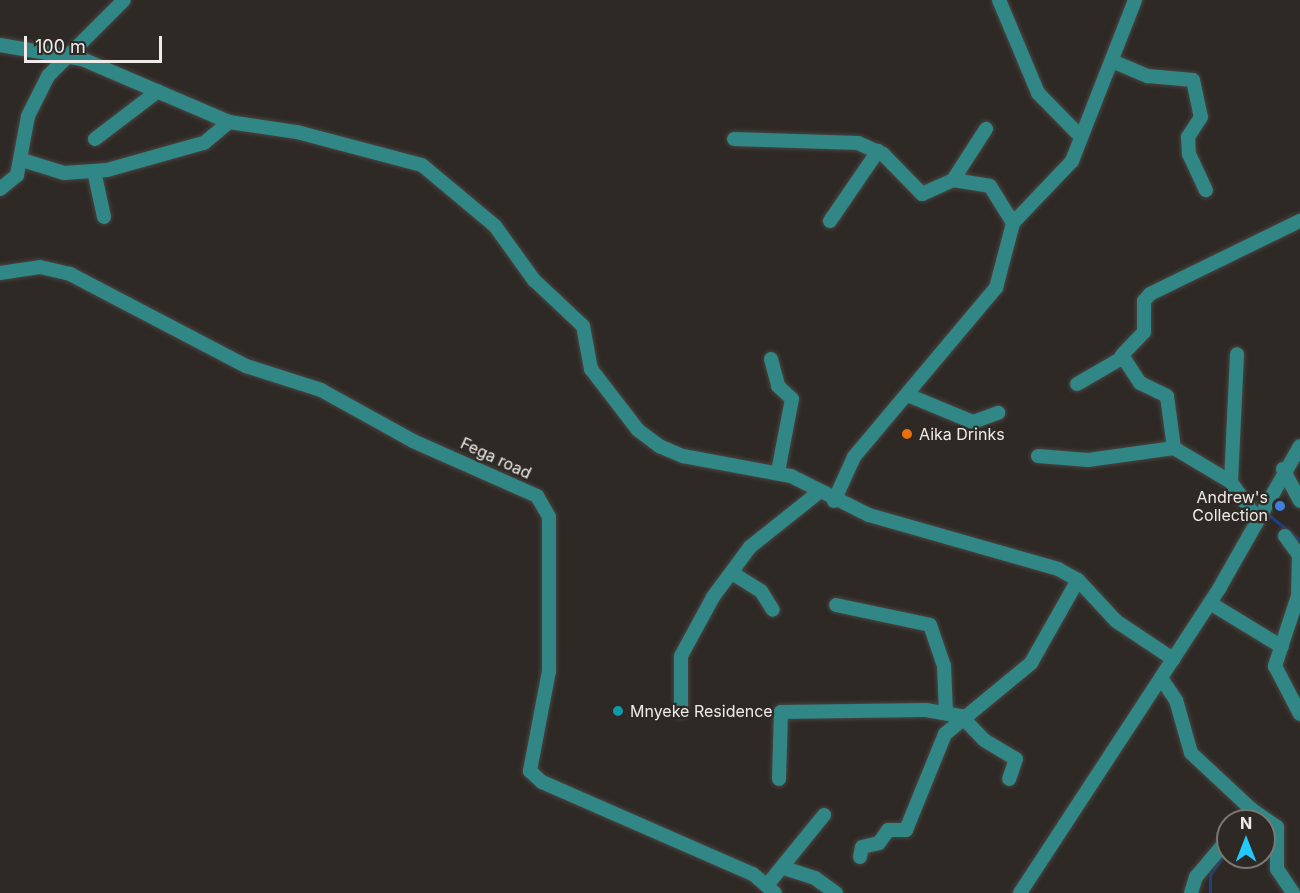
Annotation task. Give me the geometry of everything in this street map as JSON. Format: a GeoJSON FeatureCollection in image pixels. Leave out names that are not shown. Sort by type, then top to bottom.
{"type":"FeatureCollection","features":[{"type":"Feature","properties":{"kind":"street"},"geometry":{"type":"LineString","coordinates":[[0,189],[13,182],[22,160],[28,116],[48,75],[124,0]]}},
{"type":"Feature","properties":{"kind":"street"},"geometry":{"type":"LineString","coordinates":[[999,0],[1038,93],[1078,135]]}},
{"type":"Feature","properties":{"kind":"street"},"geometry":{"type":"LineString","coordinates":[[834,501],[854,457],[910,396],[996,288],[1012,223],[1072,160],[1078,135],[1112,61],[1136,0]]}},
{"type":"Feature","properties":{"kind":"street"},"geometry":{"type":"LineString","coordinates":[[0,45],[67,54],[230,122],[308,135],[431,170],[502,233],[534,280],[583,326],[591,369],[638,430],[683,456],[778,472],[834,501],[1058,568],[1078,580],[1116,621],[1173,659]]}},
{"type":"Feature","properties":{"kind":"street"},"geometry":{"type":"LineString","coordinates":[[1112,61],[1148,76],[1193,80],[1201,117],[1188,137],[1189,154],[1206,190]]}},
{"type":"Feature","properties":{"kind":"street"},"geometry":{"type":"LineString","coordinates":[[95,139],[158,91]]}},
{"type":"Feature","properties":{"kind":"street"},"geometry":{"type":"LineString","coordinates":[[22,160],[53,172],[94,171],[204,143],[230,122]]}},
{"type":"Feature","properties":{"kind":"street"},"geometry":{"type":"LineString","coordinates":[[735,139],[847,141],[878,151],[915,191],[929,194],[953,180],[986,129]]}},
{"type":"Feature","properties":{"kind":"street"},"geometry":{"type":"LineString","coordinates":[[830,221],[878,151]]}},
{"type":"Feature","properties":{"kind":"street"},"geometry":{"type":"LineString","coordinates":[[94,171],[104,217]]}},
{"type":"Feature","properties":{"kind":"street"},"geometry":{"type":"LineString","coordinates":[[953,180],[990,186],[1012,223]]}},
{"type":"Feature","properties":{"kind":"street"},"geometry":{"type":"LineString","coordinates":[[1077,384],[1122,358],[1144,332],[1144,301],[1150,294],[1300,220]]}},
{"type":"Feature","properties":{"kind":"street","name":"Fega road"},"geometry":{"type":"LineString","coordinates":[[0,273],[40,267],[70,274],[246,366],[321,390],[413,441],[537,496],[549,517],[549,671],[531,771],[542,782],[772,889]]}},
{"type":"Feature","properties":{"kind":"street"},"geometry":{"type":"LineString","coordinates":[[1231,482],[1237,354]]}},
{"type":"Feature","properties":{"kind":"street"},"geometry":{"type":"LineString","coordinates":[[1122,358],[1140,382],[1167,396],[1174,448]]}},
{"type":"Feature","properties":{"kind":"street"},"geometry":{"type":"LineString","coordinates":[[771,359],[778,386],[792,399],[778,472]]}},
{"type":"Feature","properties":{"kind":"street"},"geometry":{"type":"LineString","coordinates":[[910,396],[973,422],[998,413]]}},
{"type":"Feature","properties":{"kind":"street"},"geometry":{"type":"LineString","coordinates":[[1022,892],[1210,603],[1283,469],[1300,446]]}},
{"type":"Feature","properties":{"kind":"street"},"geometry":{"type":"LineString","coordinates":[[1038,456],[1088,460],[1174,448],[1231,482],[1257,519]]}},
{"type":"Feature","properties":{"kind":"street"},"geometry":{"type":"LineString","coordinates":[[1283,469],[1300,501]]}},
{"type":"Feature","properties":{"kind":"street"},"geometry":{"type":"LineString","coordinates":[[681,712],[679,668],[685,646],[750,547],[818,493]]}},
{"type":"Feature","properties":{"kind":"street"},"geometry":{"type":"LineString","coordinates":[[1285,536],[1299,555],[1299,596],[1282,647],[1277,672],[1300,714]]}},
{"type":"Feature","properties":{"kind":"street"},"geometry":{"type":"LineString","coordinates":[[732,573],[761,591],[773,610]]}},
{"type":"Feature","properties":{"kind":"street"},"geometry":{"type":"LineString","coordinates":[[860,857],[862,847],[879,843],[888,830],[906,830],[933,754],[961,716],[1031,663],[1078,580]]}},
{"type":"Feature","properties":{"kind":"street"},"geometry":{"type":"LineString","coordinates":[[1210,603],[1282,647]]}},
{"type":"Feature","properties":{"kind":"street"},"geometry":{"type":"LineString","coordinates":[[836,605],[930,625],[944,666],[946,711]]}},
{"type":"Feature","properties":{"kind":"street"},"geometry":{"type":"LineString","coordinates":[[1161,678],[1176,700],[1191,753],[1251,808],[1277,827],[1277,869],[1293,893]]}},
{"type":"Feature","properties":{"kind":"street"},"geometry":{"type":"LineString","coordinates":[[779,779],[781,712],[946,711],[961,716],[1019,762],[1009,779]]}},
{"type":"Feature","properties":{"kind":"street"},"geometry":{"type":"LineString","coordinates":[[772,889],[796,846],[825,815]]}},
{"type":"Feature","properties":{"kind":"street"},"geometry":{"type":"LineString","coordinates":[[1191,893],[1196,878],[1216,854]]}},
{"type":"Feature","properties":{"kind":"street"},"geometry":{"type":"LineString","coordinates":[[784,868],[815,878],[836,893]]}},
{"type":"Feature","properties":{"kind":"waterway"},"geometry":{"type":"LineString","coordinates":[[1266,513],[1300,540]]}},
{"type":"Feature","properties":{"kind":"waterway"},"geometry":{"type":"LineString","coordinates":[[1210,893],[1210,875],[1216,866]]}},
{"type":"Feature","properties":{"kind":"place","name":"Aika Drinks"},"geometry":{"type":"Point","coordinates":[907,434]}},
{"type":"Feature","properties":{"kind":"place","name":"Andrew's Collection"},"geometry":{"type":"Point","coordinates":[1280,506]}},
{"type":"Feature","properties":{"kind":"place","name":"Mnyeke Residence"},"geometry":{"type":"Point","coordinates":[618,711]}}]}
